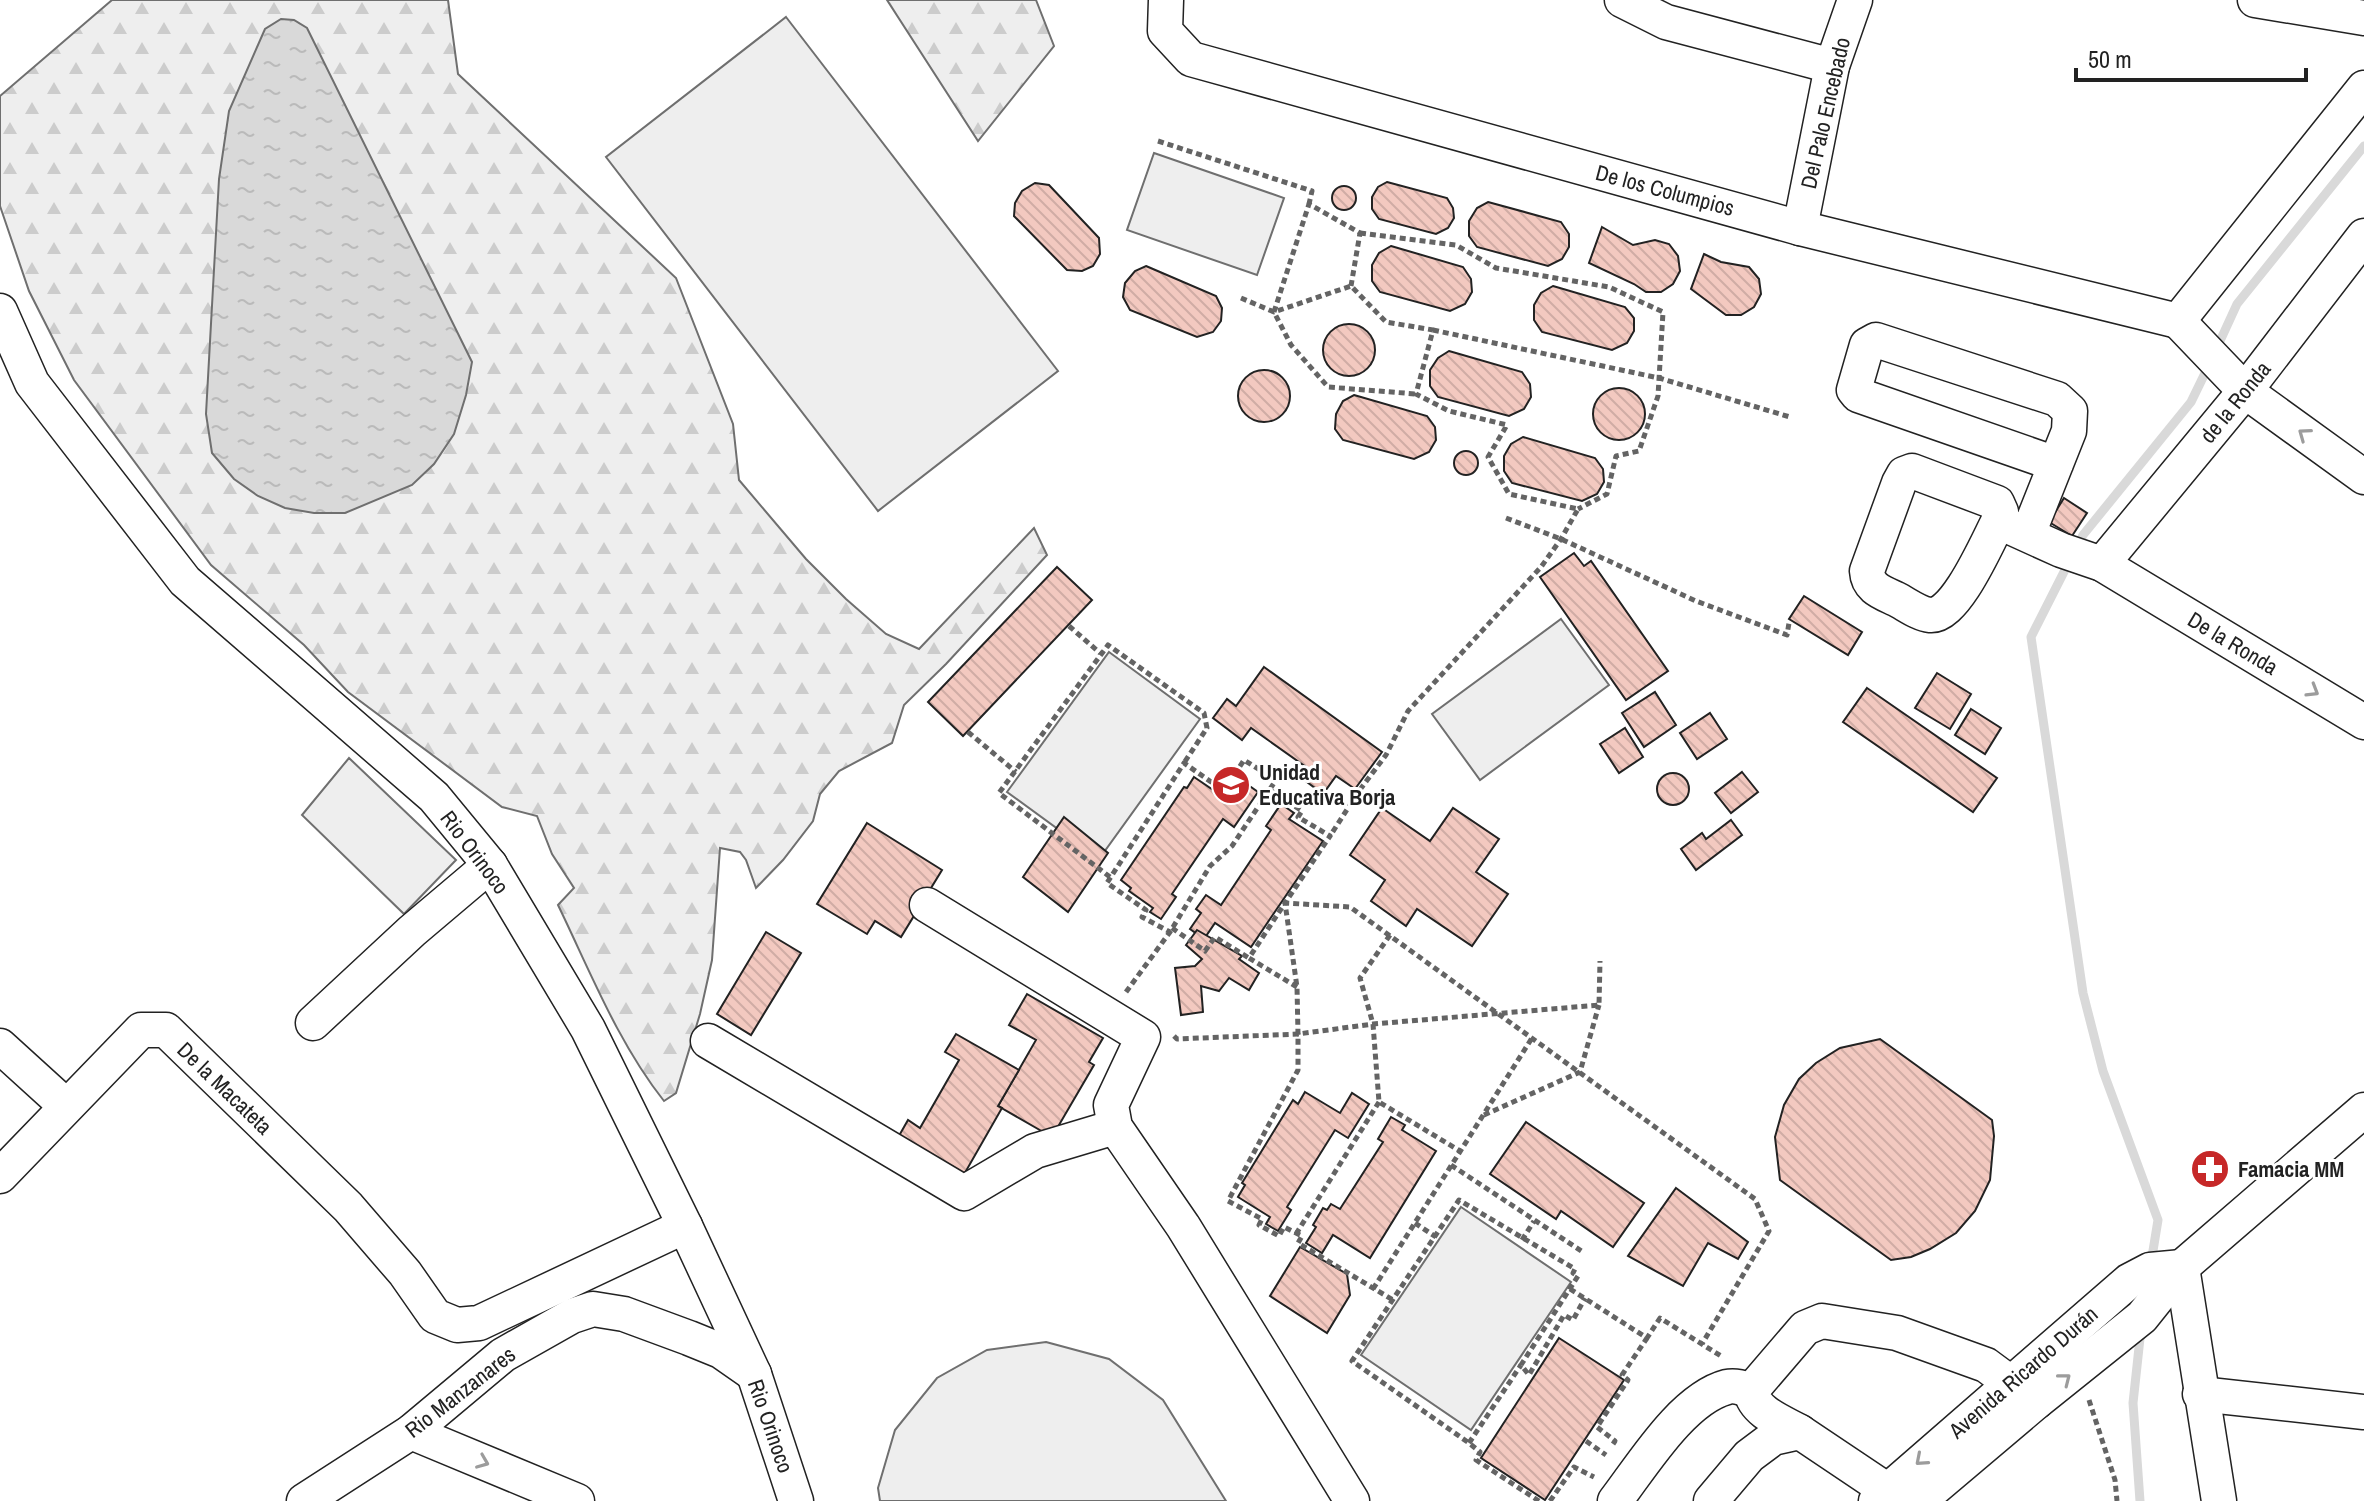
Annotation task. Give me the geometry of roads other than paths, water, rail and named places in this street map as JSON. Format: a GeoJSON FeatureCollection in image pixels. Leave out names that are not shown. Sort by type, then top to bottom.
{"type":"FeatureCollection","features":[{"type":"Feature","properties":{"kind":"street"},"geometry":{"type":"LineString","coordinates":[[1622,0],[1666,22],[1832,66]]}},
{"type":"Feature","properties":{"kind":"street","name":"Del Palo Encebado"},"geometry":{"type":"LineString","coordinates":[[1800,228],[1832,66],[1855,0]]}},
{"type":"Feature","properties":{"kind":"street"},"geometry":{"type":"LineString","coordinates":[[2255,0],[2364,18]]}},
{"type":"Feature","properties":{"kind":"street","name":"De los Columpios"},"geometry":{"type":"LineString","coordinates":[[1166,16],[1191,59],[1800,228],[2186,329]]}},
{"type":"Feature","properties":{"kind":"street"},"geometry":{"type":"LineString","coordinates":[[2364,88],[2186,329],[2237,383],[2364,477]]}},
{"type":"Feature","properties":{"kind":"street","name":"de la Ronda"},"geometry":{"type":"LineString","coordinates":[[2083,557],[2364,236]]}},
{"type":"Feature","properties":{"kind":"street","name":"Rio Orinoco"},"geometry":{"type":"LineString","coordinates":[[0,311],[32,383],[185,581],[434,797],[490,865],[588,1029],[685,1226],[754,1374],[796,1501]]}},
{"type":"Feature","properties":{"kind":"street"},"geometry":{"type":"LineString","coordinates":[[1876,340],[2057,399],[2070,411],[2069,431],[2056,464],[1858,395],[1854,390],[1855,383],[1867,345],[1876,340]]}},
{"type":"Feature","properties":{"kind":"street","name":"De la Ronda"},"geometry":{"type":"LineString","coordinates":[[2056,464],[2013,528],[2083,557],[2364,722]]}},
{"type":"Feature","properties":{"kind":"street"},"geometry":{"type":"LineString","coordinates":[[313,1023],[412,931],[490,865]]}},
{"type":"Feature","properties":{"kind":"street"},"geometry":{"type":"LineString","coordinates":[[927,905],[1143,1037],[1111,1105],[1115,1127],[1183,1226],[1352,1501]]}},
{"type":"Feature","properties":{"kind":"street","name":"De la Macateta"},"geometry":{"type":"LineString","coordinates":[[0,1176],[141,1030],[166,1030],[348,1207],[405,1273],[435,1316]]}},
{"type":"Feature","properties":{"kind":"street"},"geometry":{"type":"LineString","coordinates":[[708,1041],[964,1193],[1035,1151],[1115,1127]]}},
{"type":"Feature","properties":{"kind":"street"},"geometry":{"type":"LineString","coordinates":[[0,1046],[66,1106]]}},
{"type":"Feature","properties":{"kind":"street","name":"Avenida Ricardo Durán"},"geometry":{"type":"LineString","coordinates":[[2022,1392],[2079,1368],[2142,1317],[2182,1267],[2364,1110]]}},
{"type":"Feature","properties":{"kind":"street","name":"Rio Manzanares"},"geometry":{"type":"LineString","coordinates":[[435,1316],[457,1325],[479,1323],[685,1226]]}},
{"type":"Feature","properties":{"kind":"street"},"geometry":{"type":"LineString","coordinates":[[2182,1267],[2219,1501]]}},
{"type":"Feature","properties":{"kind":"street","name":"Avenida Ricardo Durán"},"geometry":{"type":"LineString","coordinates":[[1896,1498],[2022,1392],[2129,1281],[2150,1270],[2182,1267]]}},
{"type":"Feature","properties":{"kind":"street","name":"Rio Manzanares"},"geometry":{"type":"LineString","coordinates":[[304,1501],[411,1432],[503,1355],[572,1316],[593,1309],[624,1314],[689,1338],[721,1351],[754,1374]]}},
{"type":"Feature","properties":{"kind":"street"},"geometry":{"type":"LineString","coordinates":[[1896,1498],[1758,1407],[1752,1400],[1751,1391],[1805,1328],[1822,1321],[1897,1333],[1986,1365],[2022,1392]]}},
{"type":"Feature","properties":{"kind":"street"},"geometry":{"type":"LineString","coordinates":[[1615,1501],[1681,1417],[1710,1394],[1730,1386],[1751,1391]]}},
{"type":"Feature","properties":{"kind":"street"},"geometry":{"type":"LineString","coordinates":[[2200,1394],[2364,1412]]}},
{"type":"Feature","properties":{"kind":"street"},"geometry":{"type":"LineString","coordinates":[[411,1432],[577,1501]]}},
{"type":"Feature","properties":{"kind":"street"},"geometry":{"type":"LineString","coordinates":[[1711,1501],[1749,1456],[1773,1438],[1800,1432]]}},
{"type":"Feature","properties":{"kind":"water"},"geometry":{"type":"Polygon","coordinates":[[[281,19],[294,20],[307,28],[472,362],[454,434],[434,464],[412,485],[345,513],[314,513],[285,508],[258,496],[234,479],[212,453],[206,414],[219,179],[229,111],[265,29],[281,19]]]}},
{"type":"Feature","properties":{"kind":"waterway"},"geometry":{"type":"LineString","coordinates":[[2215,352],[2237,304],[2364,146]]}},
{"type":"Feature","properties":{"kind":"waterway"},"geometry":{"type":"LineString","coordinates":[[2077,547],[2083,535],[2191,402],[2209,365]]}},
{"type":"Feature","properties":{"kind":"waterway"},"geometry":{"type":"LineString","coordinates":[[2070,560],[2031,637],[2083,993],[2103,1071],[2158,1220],[2151,1263]]}},
{"type":"Feature","properties":{"kind":"waterway"},"geometry":{"type":"LineString","coordinates":[[2140,1501],[2133,1403],[2141,1329]]}},
{"type":"Feature","properties":{"kind":"place","name":"Unidad Educativa Borja"},"geometry":{"type":"Point","coordinates":[1231,785]}},
{"type":"Feature","properties":{"kind":"place","name":"Famacia MM"},"geometry":{"type":"Point","coordinates":[2210,1169]}}]}
